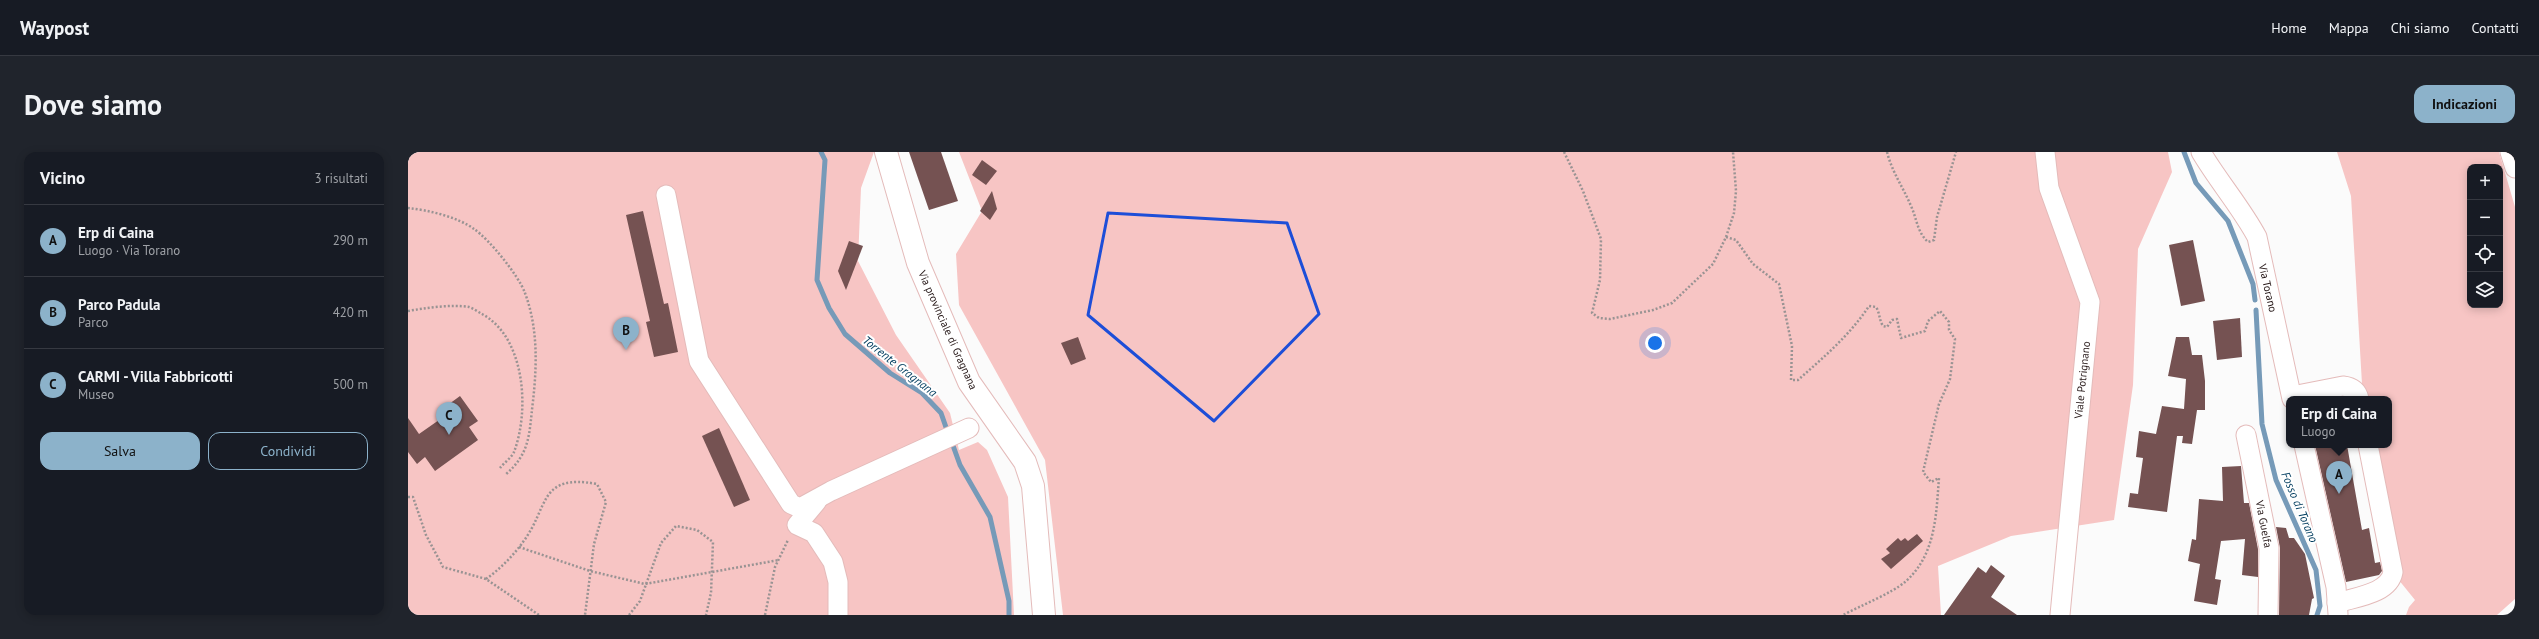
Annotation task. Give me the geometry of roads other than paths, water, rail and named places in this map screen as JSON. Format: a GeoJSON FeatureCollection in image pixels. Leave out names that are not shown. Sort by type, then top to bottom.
{"type":"FeatureCollection","features":[{"type":"Feature","properties":{"kind":"main road","name":"Via provinciale di Gragnana"},"geometry":{"type":"LineString","coordinates":[[886,152],[918,263],[969,382],[1025,462],[1031,480],[1044,615]]}},
{"type":"Feature","properties":{"kind":"street","name":"Viale Potrignano"},"geometry":{"type":"LineString","coordinates":[[2045,152],[2049,188],[2090,302],[2060,615]]}},
{"type":"Feature","properties":{"kind":"street","name":"Via Torano"},"geometry":{"type":"LineString","coordinates":[[2201,152],[2222,186],[2246,217],[2257,236],[2292,396]]}},
{"type":"Feature","properties":{"kind":"street"},"geometry":{"type":"LineString","coordinates":[[2510,152],[2515,168]]}},
{"type":"Feature","properties":{"kind":"street"},"geometry":{"type":"LineString","coordinates":[[666,195],[699,361],[790,504],[800,508],[969,428]]}},
{"type":"Feature","properties":{"kind":"street"},"geometry":{"type":"LineString","coordinates":[[2300,396],[2342,386],[2350,387],[2358,393],[2358,396]]}},
{"type":"Feature","properties":{"kind":"street","name":"Via Guelfa"},"geometry":{"type":"LineString","coordinates":[[2246,435],[2270,548],[2268,615]]}},
{"type":"Feature","properties":{"kind":"street"},"geometry":{"type":"LineString","coordinates":[[2305,448],[2336,587],[2337,609],[2380,590],[2391,580],[2393,572],[2369,448]]}},
{"type":"Feature","properties":{"kind":"street"},"geometry":{"type":"LineString","coordinates":[[825,495],[797,525],[814,533],[833,562],[838,582],[838,615]]}},
{"type":"Feature","properties":{"kind":"waterway","name":"Torrente Gragnana"},"geometry":{"type":"LineString","coordinates":[[821,152],[825,160],[817,280],[829,308],[845,334],[890,373],[922,393],[941,413],[948,433]]}},
{"type":"Feature","properties":{"kind":"waterway","name":"Fosso di Torano"},"geometry":{"type":"LineString","coordinates":[[2184,152],[2196,183],[2228,221],[2253,284],[2255,300]]}},
{"type":"Feature","properties":{"kind":"waterway","name":"Fosso di Torano"},"geometry":{"type":"LineString","coordinates":[[2256,310],[2262,424],[2276,480],[2316,570],[2320,606],[2317,615]]}},
{"type":"Feature","properties":{"kind":"waterway","name":"Torrente Gragnana"},"geometry":{"type":"LineString","coordinates":[[951,440],[960,465],[990,517],[1009,601],[1009,615]]}},
{"type":"Feature","properties":{"kind":"place","name":"Parco Padula"},"geometry":{"type":"Point","coordinates":[626,350]}},
{"type":"Feature","properties":{"kind":"place","name":"CARMI - Villa Fabbricotti"},"geometry":{"type":"Point","coordinates":[449,435]}},
{"type":"Feature","properties":{"kind":"place","name":"Erp di Caina"},"geometry":{"type":"Point","coordinates":[2339,494]}}]}
